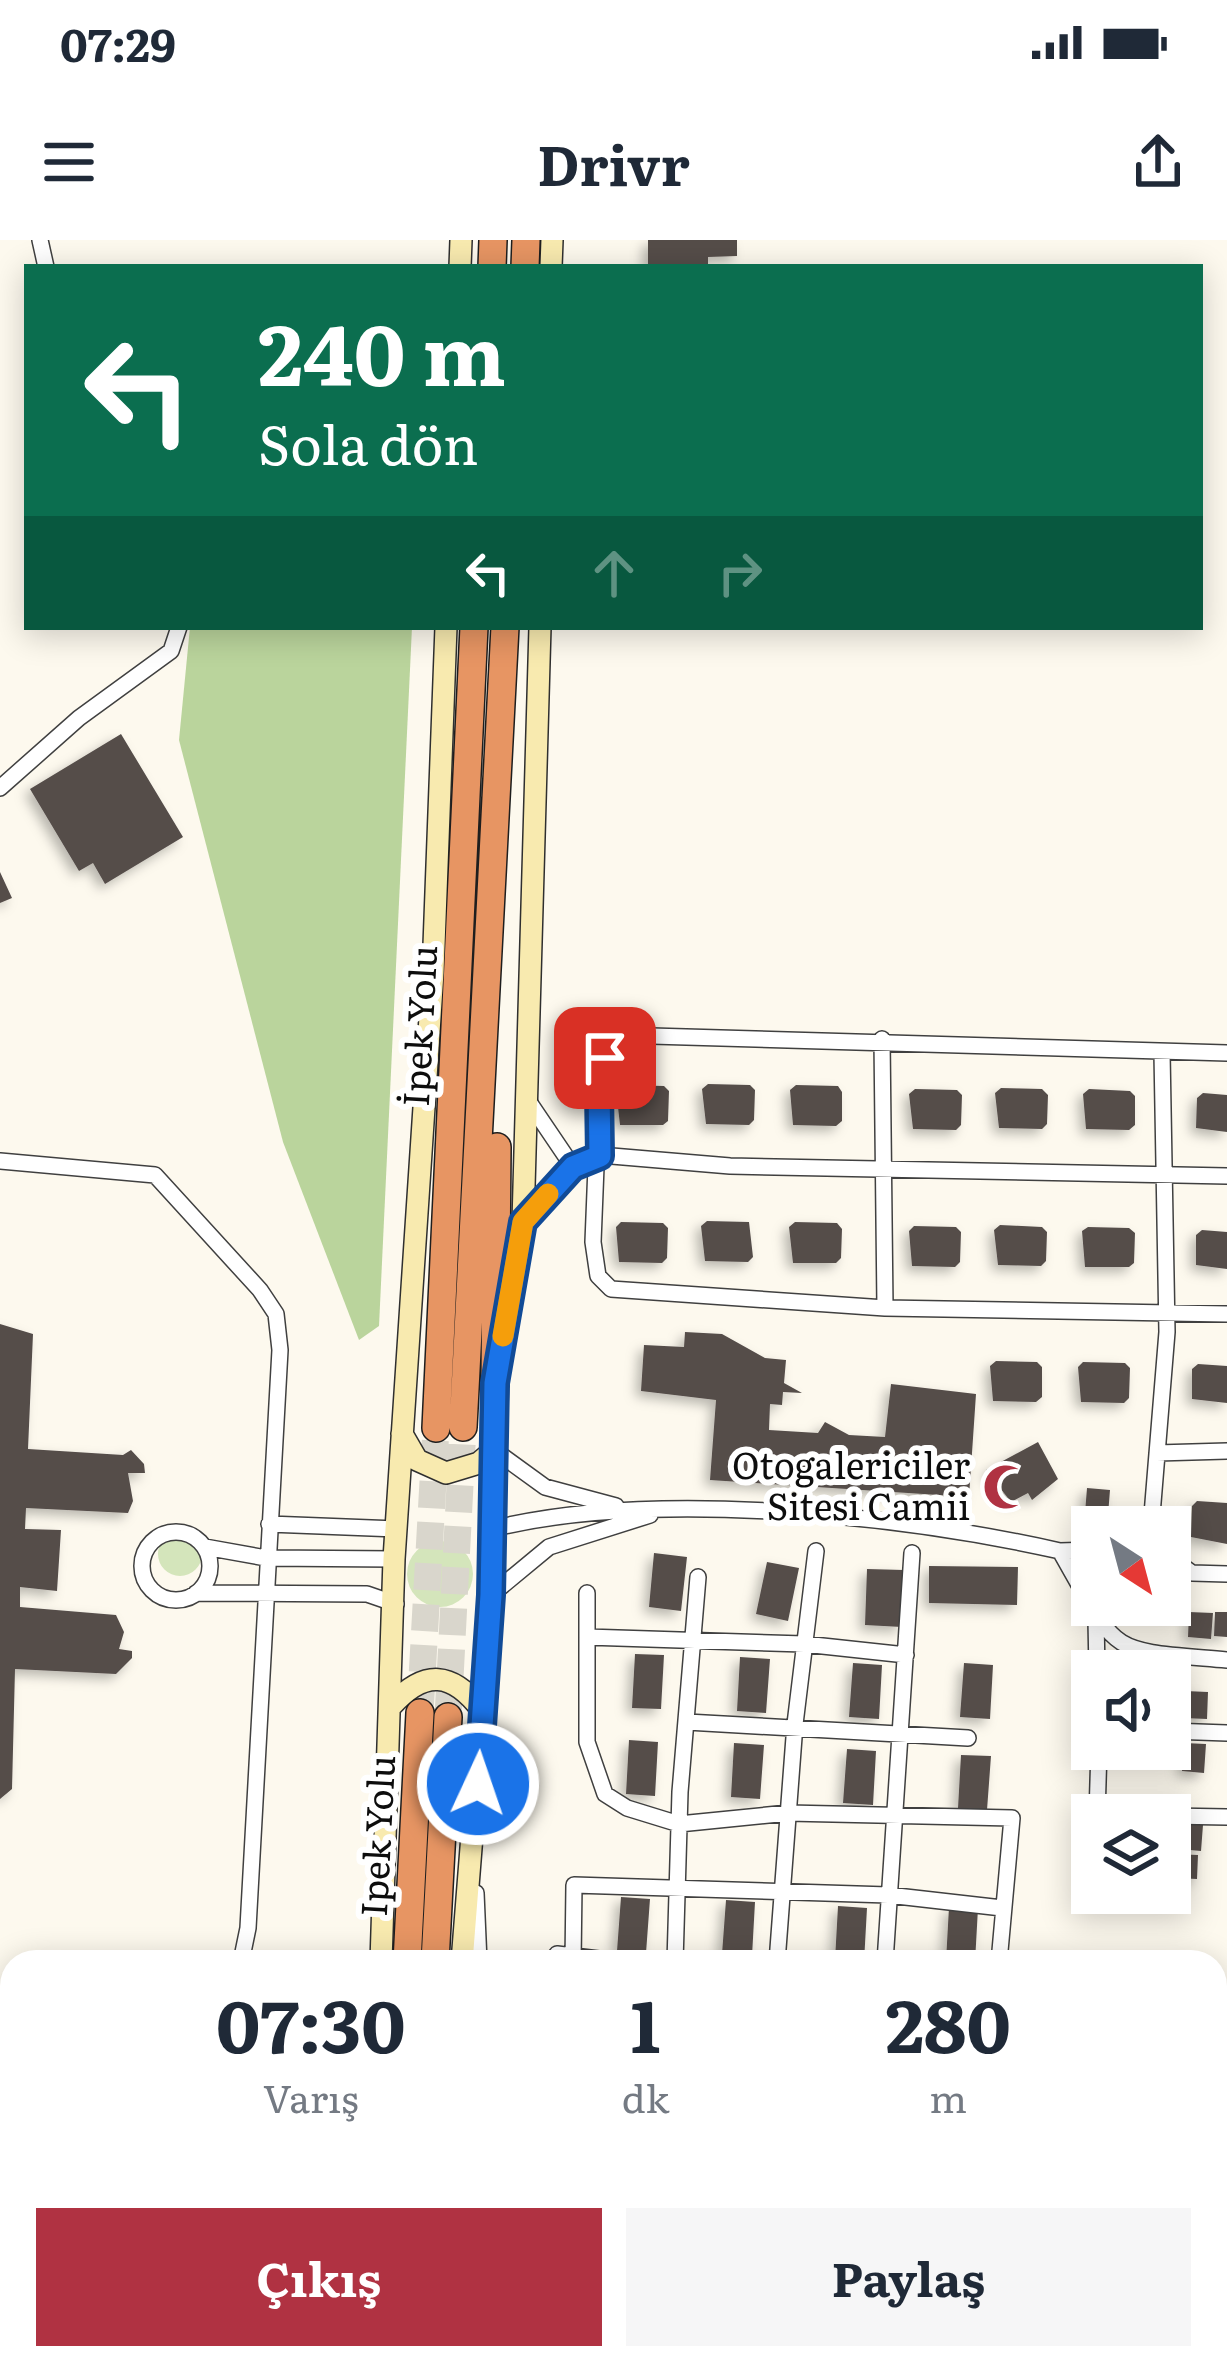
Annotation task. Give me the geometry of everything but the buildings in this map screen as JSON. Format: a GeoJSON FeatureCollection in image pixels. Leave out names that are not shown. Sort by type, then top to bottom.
{"type":"FeatureCollection","features":[{"type":"Feature","properties":{"kind":"highway","name":"İpek Yolu"},"geometry":{"type":"LineString","coordinates":[[474,630],[450,1428],[507,630]]}},
{"type":"Feature","properties":{"kind":"highway"},"geometry":{"type":"LineString","coordinates":[[495,1383],[507,630]]}},
{"type":"Feature","properties":{"kind":"highway","name":"Ipek Yolu"},"geometry":{"type":"LineString","coordinates":[[408,1950],[434,1715],[435,1950]]}},
{"type":"Feature","properties":{"kind":"street"},"geometry":{"type":"LineString","coordinates":[[0,788],[79,718],[171,651],[178,630]]}},
{"type":"Feature","properties":{"kind":"street"},"geometry":{"type":"LineString","coordinates":[[382,1950],[394,1559],[434,972],[446,630]]}},
{"type":"Feature","properties":{"kind":"street"},"geometry":{"type":"LineString","coordinates":[[463,1950],[491,1595],[495,1383],[523,1222],[540,630]]}},
{"type":"Feature","properties":{"kind":"street"},"geometry":{"type":"LineString","coordinates":[[1227,1053],[882,1039],[617,1035],[605,1058],[599,1090],[600,1156],[593,1242],[598,1276],[611,1289],[885,1308],[1227,1314]]}},
{"type":"Feature","properties":{"kind":"street"},"geometry":{"type":"LineString","coordinates":[[882,1039],[885,1308]]}},
{"type":"Feature","properties":{"kind":"street"},"geometry":{"type":"LineString","coordinates":[[1152,1506],[1166,1315],[1162,1053]]}},
{"type":"Feature","properties":{"kind":"street"},"geometry":{"type":"LineString","coordinates":[[527,1099],[573,1167]]}},
{"type":"Feature","properties":{"kind":"street"},"geometry":{"type":"LineString","coordinates":[[523,1222],[573,1167],[600,1156],[887,1170],[1227,1176]]}},
{"type":"Feature","properties":{"kind":"street"},"geometry":{"type":"LineString","coordinates":[[0,1161],[155,1175],[260,1290],[280,1328],[243,1950]]}},
{"type":"Feature","properties":{"kind":"street"},"geometry":{"type":"LineString","coordinates":[[402,1433],[417,1460],[446,1473],[479,1463],[494,1450]]}},
{"type":"Feature","properties":{"kind":"street"},"geometry":{"type":"LineString","coordinates":[[494,1450],[545,1487],[631,1509]]}},
{"type":"Feature","properties":{"kind":"street"},"geometry":{"type":"LineString","coordinates":[[1156,1453],[1227,1451]]}},
{"type":"Feature","properties":{"kind":"street"},"geometry":{"type":"LineString","coordinates":[[493,1529],[631,1509],[671,1510],[984,1534],[1071,1551]]}},
{"type":"Feature","properties":{"kind":"street"},"geometry":{"type":"LineString","coordinates":[[491,1595],[549,1547],[614,1523],[671,1510]]}},
{"type":"Feature","properties":{"kind":"street"},"geometry":{"type":"LineString","coordinates":[[269,1525],[398,1529]]}},
{"type":"Feature","properties":{"kind":"street"},"geometry":{"type":"LineString","coordinates":[[394,1559],[266,1558],[205,1547],[188,1534],[165,1533],[142,1558],[152,1592],[174,1601],[196,1593],[265,1590],[367,1594],[396,1604]]}},
{"type":"Feature","properties":{"kind":"street"},"geometry":{"type":"LineString","coordinates":[[196,1593],[210,1568],[205,1547]]}},
{"type":"Feature","properties":{"kind":"street"},"geometry":{"type":"LineString","coordinates":[[778,1950],[795,1724],[816,1551]]}},
{"type":"Feature","properties":{"kind":"street"},"geometry":{"type":"LineString","coordinates":[[1060,1551],[1071,1570]]}},
{"type":"Feature","properties":{"kind":"street"},"geometry":{"type":"LineString","coordinates":[[886,1950],[904,1735],[912,1553]]}},
{"type":"Feature","properties":{"kind":"street"},"geometry":{"type":"LineString","coordinates":[[1191,1573],[1227,1574]]}},
{"type":"Feature","properties":{"kind":"street"},"geometry":{"type":"LineString","coordinates":[[676,1950],[679,1824],[698,1577]]}},
{"type":"Feature","properties":{"kind":"street"},"geometry":{"type":"LineString","coordinates":[[587,1593],[586,1742],[605,1794],[627,1808],[679,1824],[788,1813],[1012,1818],[999,1950]]}},
{"type":"Feature","properties":{"kind":"street"},"geometry":{"type":"LineString","coordinates":[[1103,1626],[1111,1640],[1130,1651],[1227,1660]]}},
{"type":"Feature","properties":{"kind":"street"},"geometry":{"type":"LineString","coordinates":[[587,1637],[804,1644],[906,1655]]}},
{"type":"Feature","properties":{"kind":"street"},"geometry":{"type":"LineString","coordinates":[[392,1706],[420,1680],[436,1677],[453,1680],[482,1709]]}},
{"type":"Feature","properties":{"kind":"street"},"geometry":{"type":"LineString","coordinates":[[687,1722],[795,1724],[968,1738]]}},
{"type":"Feature","properties":{"kind":"street"},"geometry":{"type":"LineString","coordinates":[[1191,1732],[1227,1733]]}},
{"type":"Feature","properties":{"kind":"street"},"geometry":{"type":"LineString","coordinates":[[1191,1816],[1227,1816]]}},
{"type":"Feature","properties":{"kind":"street"},"geometry":{"type":"LineString","coordinates":[[474,1858],[478,1950]]}},
{"type":"Feature","properties":{"kind":"street"},"geometry":{"type":"LineString","coordinates":[[569,1950],[574,1886],[888,1895],[1001,1908]]}},
{"type":"Feature","properties":{"kind":"green space"},"geometry":{"type":"Polygon","coordinates":[[[190,630],[412,630],[379,1326],[359,1340],[283,1142],[179,740],[190,630]]]}},
{"type":"Feature","properties":{"kind":"green space"},"geometry":{"type":"Polygon","coordinates":[[[180,1532],[196,1538],[202,1554],[196,1570],[180,1576],[164,1570],[158,1554],[164,1538],[180,1532]]]}},
{"type":"Feature","properties":{"kind":"green space"},"geometry":{"type":"Polygon","coordinates":[[[440,1541],[463,1551],[473,1574],[463,1597],[440,1607],[417,1597],[407,1574],[417,1551],[440,1541]]]}},
{"type":"Feature","properties":{"kind":"tunnel"},"geometry":{"type":"LineString","coordinates":[[448,1717],[463,1427]]}},
{"type":"Feature","properties":{"kind":"tunnel"},"geometry":{"type":"LineString","coordinates":[[420,1713],[436,1428]]}},
{"type":"Feature","properties":{"kind":"slow traffic"},"geometry":{"type":"LineString","coordinates":[[503,1336],[523,1222],[548,1194]]}},
{"type":"Feature","properties":{"kind":"place","name":"Otogalericiler Sitesi Camii"},"geometry":{"type":"Point","coordinates":[1006,1487]}},
{"type":"Feature","properties":{"kind":"route"},"geometry":{"type":"LineString","coordinates":[[478,1784],[491,1595],[495,1383],[523,1222],[573,1167],[600,1156],[599,1090],[605,1058]]}}]}
